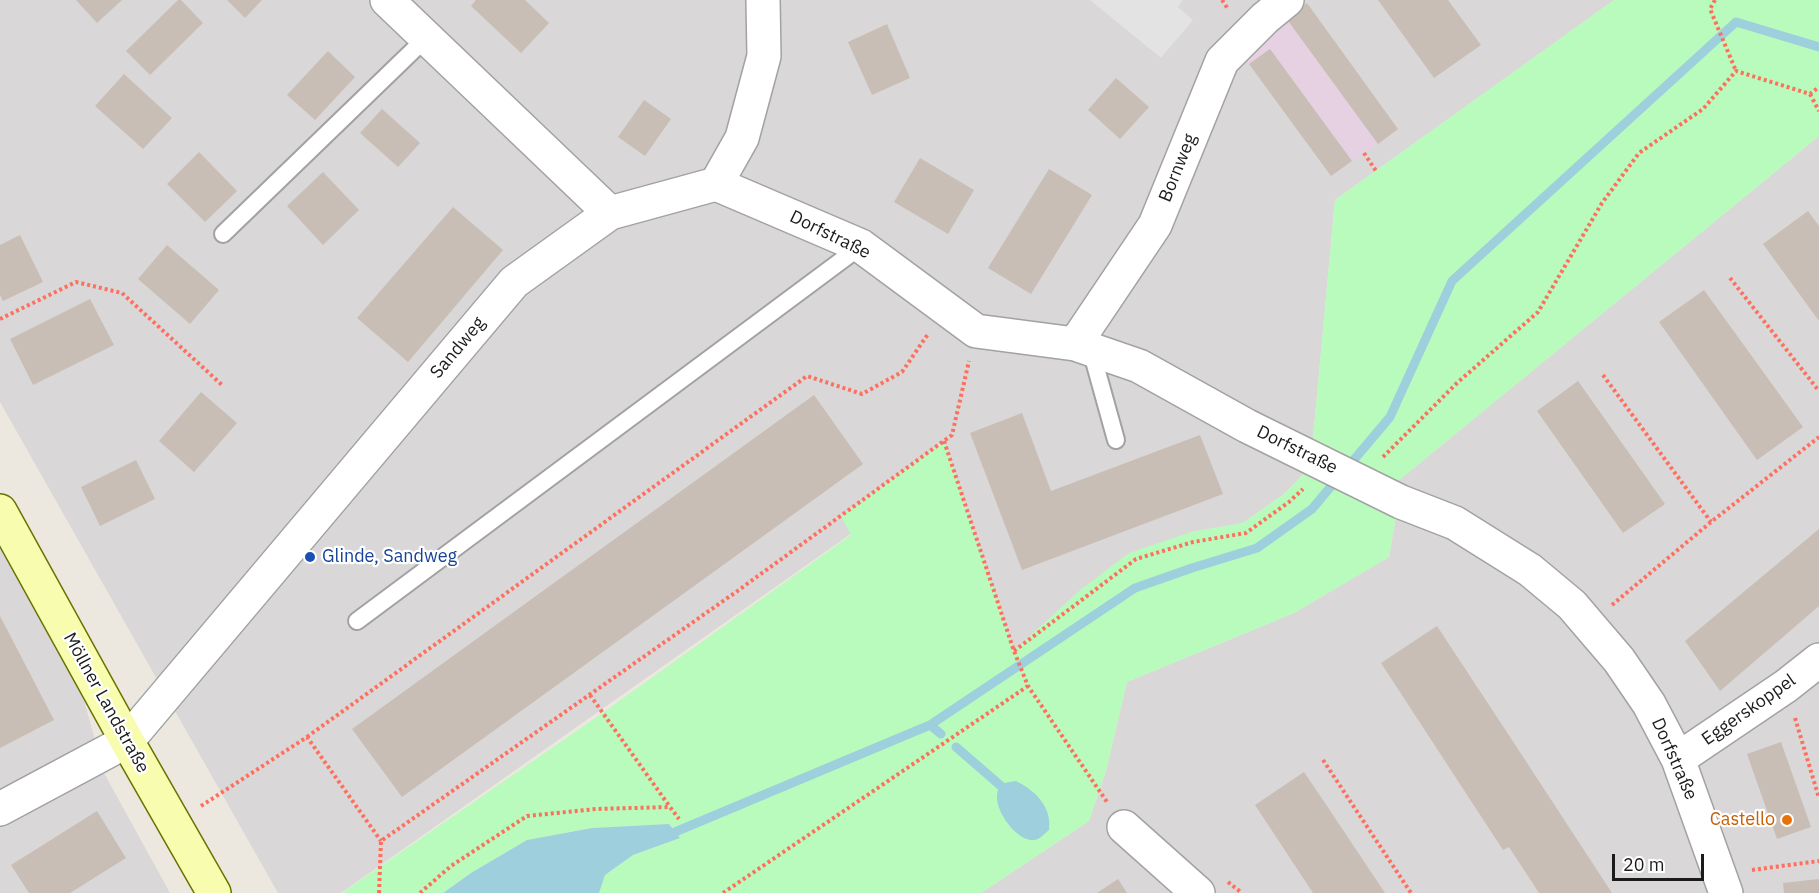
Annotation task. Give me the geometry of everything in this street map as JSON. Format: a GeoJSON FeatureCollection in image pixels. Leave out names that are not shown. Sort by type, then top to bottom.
{"type":"FeatureCollection","features":[{"type":"Feature","properties":{"kind":"main road","name":"Möllner Landstraße"},"geometry":{"type":"LineString","coordinates":[[0,511],[214,893]]}},
{"type":"Feature","properties":{"kind":"street"},"geometry":{"type":"LineString","coordinates":[[387,0],[610,213],[716,184],[742,138],[764,56],[763,0]]}},
{"type":"Feature","properties":{"kind":"street","name":"Bornweg"},"geometry":{"type":"LineString","coordinates":[[1083,347],[1155,225],[1222,61],[1264,18],[1287,0]]}},
{"type":"Feature","properties":{"kind":"street","name":"Dorfstraße"},"geometry":{"type":"LineString","coordinates":[[716,184],[861,246],[976,331],[1083,347],[1139,366],[1247,426],[1401,502],[1455,523],[1521,564],[1572,605],[1619,660],[1649,705],[1678,759],[1722,884]]}},
{"type":"Feature","properties":{"kind":"street","name":"Sandweg"},"geometry":{"type":"LineString","coordinates":[[127,741],[514,282],[610,213]]}},
{"type":"Feature","properties":{"kind":"street","name":"Eggerskoppel"},"geometry":{"type":"LineString","coordinates":[[1678,759],[1786,686],[1819,660]]}},
{"type":"Feature","properties":{"kind":"street"},"geometry":{"type":"LineString","coordinates":[[0,809],[127,741]]}},
{"type":"Feature","properties":{"kind":"street"},"geometry":{"type":"LineString","coordinates":[[1124,827],[1198,893]]}},
{"type":"Feature","properties":{"kind":"lane"},"geometry":{"type":"LineString","coordinates":[[223,234],[426,38]]}},
{"type":"Feature","properties":{"kind":"lane"},"geometry":{"type":"LineString","coordinates":[[357,621],[861,246]]}},
{"type":"Feature","properties":{"kind":"lane"},"geometry":{"type":"LineString","coordinates":[[1083,347],[1116,440]]}},
{"type":"Feature","properties":{"kind":"path"},"geometry":{"type":"LineString","coordinates":[[1715,0],[1710,9],[1736,71],[1810,94],[1819,111]]}},
{"type":"Feature","properties":{"kind":"path"},"geometry":{"type":"LineString","coordinates":[[1359,481],[1457,383],[1538,312],[1602,202],[1640,153],[1703,109],[1736,71]]}},
{"type":"Feature","properties":{"kind":"path"},"geometry":{"type":"LineString","coordinates":[[1810,94],[1819,87]]}},
{"type":"Feature","properties":{"kind":"path"},"geometry":{"type":"LineString","coordinates":[[1364,153],[1376,171]]}},
{"type":"Feature","properties":{"kind":"path"},"geometry":{"type":"LineString","coordinates":[[1730,278],[1819,391]]}},
{"type":"Feature","properties":{"kind":"path"},"geometry":{"type":"LineString","coordinates":[[0,319],[76,282],[122,293],[222,385]]}},
{"type":"Feature","properties":{"kind":"path"},"geometry":{"type":"LineString","coordinates":[[174,822],[307,737],[807,376],[862,394],[902,372],[946,309]]}},
{"type":"Feature","properties":{"kind":"path"},"geometry":{"type":"LineString","coordinates":[[381,842],[746,585],[952,435],[976,331]]}},
{"type":"Feature","properties":{"kind":"path"},"geometry":{"type":"LineString","coordinates":[[1603,375],[1711,522]]}},
{"type":"Feature","properties":{"kind":"path"},"geometry":{"type":"LineString","coordinates":[[1588,624],[1711,522],[1819,437]]}},
{"type":"Feature","properties":{"kind":"path"},"geometry":{"type":"LineString","coordinates":[[944,441],[1014,651],[1029,686],[1124,827]]}},
{"type":"Feature","properties":{"kind":"path"},"geometry":{"type":"LineString","coordinates":[[1014,651],[1136,560],[1193,542],[1246,533],[1289,502],[1327,465]]}},
{"type":"Feature","properties":{"kind":"path"},"geometry":{"type":"LineString","coordinates":[[723,893],[1029,686]]}},
{"type":"Feature","properties":{"kind":"path"},"geometry":{"type":"LineString","coordinates":[[1786,686],[1819,798]]}},
{"type":"Feature","properties":{"kind":"path"},"geometry":{"type":"LineString","coordinates":[[590,695],[679,819]]}},
{"type":"Feature","properties":{"kind":"path"},"geometry":{"type":"LineString","coordinates":[[307,737],[381,842],[379,893]]}},
{"type":"Feature","properties":{"kind":"path"},"geometry":{"type":"LineString","coordinates":[[1323,760],[1411,893]]}},
{"type":"Feature","properties":{"kind":"path"},"geometry":{"type":"LineString","coordinates":[[420,893],[451,866],[526,816],[596,809],[670,807]]}},
{"type":"Feature","properties":{"kind":"path"},"geometry":{"type":"LineString","coordinates":[[1722,884],[1819,861]]}},
{"type":"Feature","properties":{"kind":"shaded area"},"geometry":{"type":"Polygon","coordinates":[[[0,0],[1614,0],[1335,200],[1313,438],[1313,464],[1284,494],[1243,523],[1191,532],[1084,587],[1014,651],[950,464],[341,893],[278,893],[0,402],[0,0]]]}},
{"type":"Feature","properties":{"kind":"shaded area"},"geometry":{"type":"Polygon","coordinates":[[[1090,0],[1183,0],[1178,7],[1193,20],[1161,58],[1090,0]]]}},
{"type":"Feature","properties":{"kind":"shaded area"},"geometry":{"type":"Polygon","coordinates":[[[1286,18],[1378,144],[1352,161],[1270,49],[1249,64],[1241,53],[1286,18]]]}},
{"type":"Feature","properties":{"kind":"shaded area"},"geometry":{"type":"Polygon","coordinates":[[[1819,136],[1819,893],[981,893],[1089,821],[1106,771],[1127,682],[1294,613],[1389,557],[1398,505],[1398,481],[1819,136]]]}},
{"type":"Feature","properties":{"kind":"shaded area"},"geometry":{"type":"Polygon","coordinates":[[[0,544],[84,700],[104,773],[170,893],[0,893],[0,544]]]}},
{"type":"Feature","properties":{"kind":"green space"},"geometry":{"type":"Polygon","coordinates":[[[1614,0],[1819,0],[1819,136],[1398,481],[1313,438],[1335,200],[1614,0]]]}},
{"type":"Feature","properties":{"kind":"green space"},"geometry":{"type":"Polygon","coordinates":[[[944,441],[1014,650],[1084,587],[1129,553],[1191,532],[1243,523],[1284,494],[1313,464],[1398,505],[1389,557],[1294,613],[1127,682],[1106,771],[1089,821],[981,893],[599,893],[605,875],[633,855],[680,838],[669,824],[592,828],[527,840],[471,873],[443,893],[342,893],[601,714],[851,535],[841,516],[944,441]]]}},
{"type":"Feature","properties":{"kind":"water"},"geometry":{"type":"Polygon","coordinates":[[[1016,781],[1036,795],[1048,814],[1049,830],[1038,839],[1030,840],[1021,836],[1013,829],[1000,810],[997,800],[998,791],[1003,784],[1016,781]]]}},
{"type":"Feature","properties":{"kind":"water"},"geometry":{"type":"Polygon","coordinates":[[[669,824],[680,838],[633,855],[605,875],[599,893],[443,893],[471,873],[527,840],[592,828],[669,824]]]}},
{"type":"Feature","properties":{"kind":"building"},"geometry":{"type":"Polygon","coordinates":[[[76,0],[122,0],[97,23],[76,0]]]}},
{"type":"Feature","properties":{"kind":"building"},"geometry":{"type":"Polygon","coordinates":[[[178,0],[181,0],[203,23],[150,75],[126,51],[178,0]]]}},
{"type":"Feature","properties":{"kind":"building"},"geometry":{"type":"Polygon","coordinates":[[[227,0],[262,0],[245,18],[227,0]]]}},
{"type":"Feature","properties":{"kind":"building"},"geometry":{"type":"Polygon","coordinates":[[[476,0],[525,0],[549,23],[521,53],[471,6],[476,0]]]}},
{"type":"Feature","properties":{"kind":"building"},"geometry":{"type":"Polygon","coordinates":[[[1378,0],[1448,0],[1481,45],[1434,78],[1378,0]]]}},
{"type":"Feature","properties":{"kind":"building"},"geometry":{"type":"Polygon","coordinates":[[[1307,3],[1398,129],[1378,144],[1286,18],[1307,3]]]}},
{"type":"Feature","properties":{"kind":"building"},"geometry":{"type":"Polygon","coordinates":[[[887,24],[910,78],[872,95],[848,42],[887,24]]]}},
{"type":"Feature","properties":{"kind":"building"},"geometry":{"type":"Polygon","coordinates":[[[1270,49],[1352,161],[1331,176],[1249,64],[1270,49]]]}},
{"type":"Feature","properties":{"kind":"building"},"geometry":{"type":"Polygon","coordinates":[[[328,51],[355,77],[315,120],[287,95],[328,51]]]}},
{"type":"Feature","properties":{"kind":"building"},"geometry":{"type":"Polygon","coordinates":[[[124,74],[172,118],[143,149],[95,106],[124,74]]]}},
{"type":"Feature","properties":{"kind":"building"},"geometry":{"type":"Polygon","coordinates":[[[1116,78],[1149,107],[1120,139],[1088,110],[1116,78]]]}},
{"type":"Feature","properties":{"kind":"building"},"geometry":{"type":"Polygon","coordinates":[[[644,100],[671,119],[645,156],[618,137],[644,100]]]}},
{"type":"Feature","properties":{"kind":"building"},"geometry":{"type":"Polygon","coordinates":[[[382,109],[420,143],[398,167],[360,133],[382,109]]]}},
{"type":"Feature","properties":{"kind":"building"},"geometry":{"type":"Polygon","coordinates":[[[199,152],[237,191],[205,222],[167,184],[199,152]]]}},
{"type":"Feature","properties":{"kind":"building"},"geometry":{"type":"Polygon","coordinates":[[[920,158],[974,190],[948,234],[894,202],[920,158]]]}},
{"type":"Feature","properties":{"kind":"building"},"geometry":{"type":"Polygon","coordinates":[[[1049,169],[1092,195],[1031,294],[988,268],[1049,169]]]}},
{"type":"Feature","properties":{"kind":"building"},"geometry":{"type":"Polygon","coordinates":[[[323,172],[359,210],[323,245],[287,206],[323,172]]]}},
{"type":"Feature","properties":{"kind":"building"},"geometry":{"type":"Polygon","coordinates":[[[453,207],[503,250],[408,362],[357,318],[453,207]]]}},
{"type":"Feature","properties":{"kind":"building"},"geometry":{"type":"Polygon","coordinates":[[[1808,211],[1819,226],[1819,321],[1763,244],[1808,211]]]}},
{"type":"Feature","properties":{"kind":"building"},"geometry":{"type":"Polygon","coordinates":[[[20,235],[43,282],[3,301],[0,295],[0,245],[20,235]]]}},
{"type":"Feature","properties":{"kind":"building"},"geometry":{"type":"Polygon","coordinates":[[[167,245],[219,290],[190,324],[138,279],[167,245]]]}},
{"type":"Feature","properties":{"kind":"building"},"geometry":{"type":"Polygon","coordinates":[[[1704,290],[1803,427],[1757,460],[1659,322],[1704,290]]]}},
{"type":"Feature","properties":{"kind":"building"},"geometry":{"type":"Polygon","coordinates":[[[90,299],[114,345],[33,385],[10,339],[90,299]]]}},
{"type":"Feature","properties":{"kind":"building"},"geometry":{"type":"Polygon","coordinates":[[[1578,381],[1665,504],[1623,533],[1537,411],[1578,381]]]}},
{"type":"Feature","properties":{"kind":"building"},"geometry":{"type":"Polygon","coordinates":[[[201,392],[237,423],[194,472],[159,441],[201,392]]]}},
{"type":"Feature","properties":{"kind":"building"},"geometry":{"type":"Polygon","coordinates":[[[814,395],[863,464],[402,797],[352,729],[814,395]]]}},
{"type":"Feature","properties":{"kind":"building"},"geometry":{"type":"Polygon","coordinates":[[[1022,413],[1051,491],[1200,435],[1223,494],[1022,570],[970,433],[1022,413]]]}},
{"type":"Feature","properties":{"kind":"building"},"geometry":{"type":"Polygon","coordinates":[[[136,460],[155,499],[100,526],[81,487],[136,460]]]}},
{"type":"Feature","properties":{"kind":"building"},"geometry":{"type":"Polygon","coordinates":[[[1819,529],[1819,606],[1720,691],[1685,641],[1819,529]]]}},
{"type":"Feature","properties":{"kind":"building"},"geometry":{"type":"Polygon","coordinates":[[[0,616],[54,720],[0,748],[0,616]]]}},
{"type":"Feature","properties":{"kind":"building"},"geometry":{"type":"Polygon","coordinates":[[[1437,626],[1612,893],[1539,893],[1509,847],[1503,850],[1381,663],[1437,626]]]}},
{"type":"Feature","properties":{"kind":"building"},"geometry":{"type":"Polygon","coordinates":[[[1781,742],[1811,827],[1777,839],[1747,754],[1781,742]]]}},
{"type":"Feature","properties":{"kind":"building"},"geometry":{"type":"Polygon","coordinates":[[[1304,772],[1385,893],[1313,893],[1255,805],[1304,772]]]}},
{"type":"Feature","properties":{"kind":"building"},"geometry":{"type":"Polygon","coordinates":[[[97,811],[126,858],[70,893],[29,893],[11,865],[97,811]]]}},
{"type":"Feature","properties":{"kind":"building"},"geometry":{"type":"Polygon","coordinates":[[[1118,879],[1127,893],[1097,893],[1118,879]]]}},
{"type":"Feature","properties":{"kind":"building"},"geometry":{"type":"Polygon","coordinates":[[[1819,879],[1819,893],[1784,893],[1783,883],[1819,879]]]}},
{"type":"Feature","properties":{"kind":"waterway"},"geometry":{"type":"LineString","coordinates":[[1347,468],[1390,417],[1452,281],[1736,22],[1819,47]]}},
{"type":"Feature","properties":{"kind":"waterway"},"geometry":{"type":"LineString","coordinates":[[675,832],[930,725],[1135,588],[1257,548],[1312,509],[1338,478]]}},
{"type":"Feature","properties":{"kind":"waterway"},"geometry":{"type":"LineString","coordinates":[[930,725],[941,734]]}},
{"type":"Feature","properties":{"kind":"waterway"},"geometry":{"type":"LineString","coordinates":[[956,747],[1001,786]]}},
{"type":"Feature","properties":{"kind":"place","name":"Glinde, Sandweg"},"geometry":{"type":"Point","coordinates":[310,557]}},
{"type":"Feature","properties":{"kind":"place","name":"Castello"},"geometry":{"type":"Point","coordinates":[1787,820]}}]}
